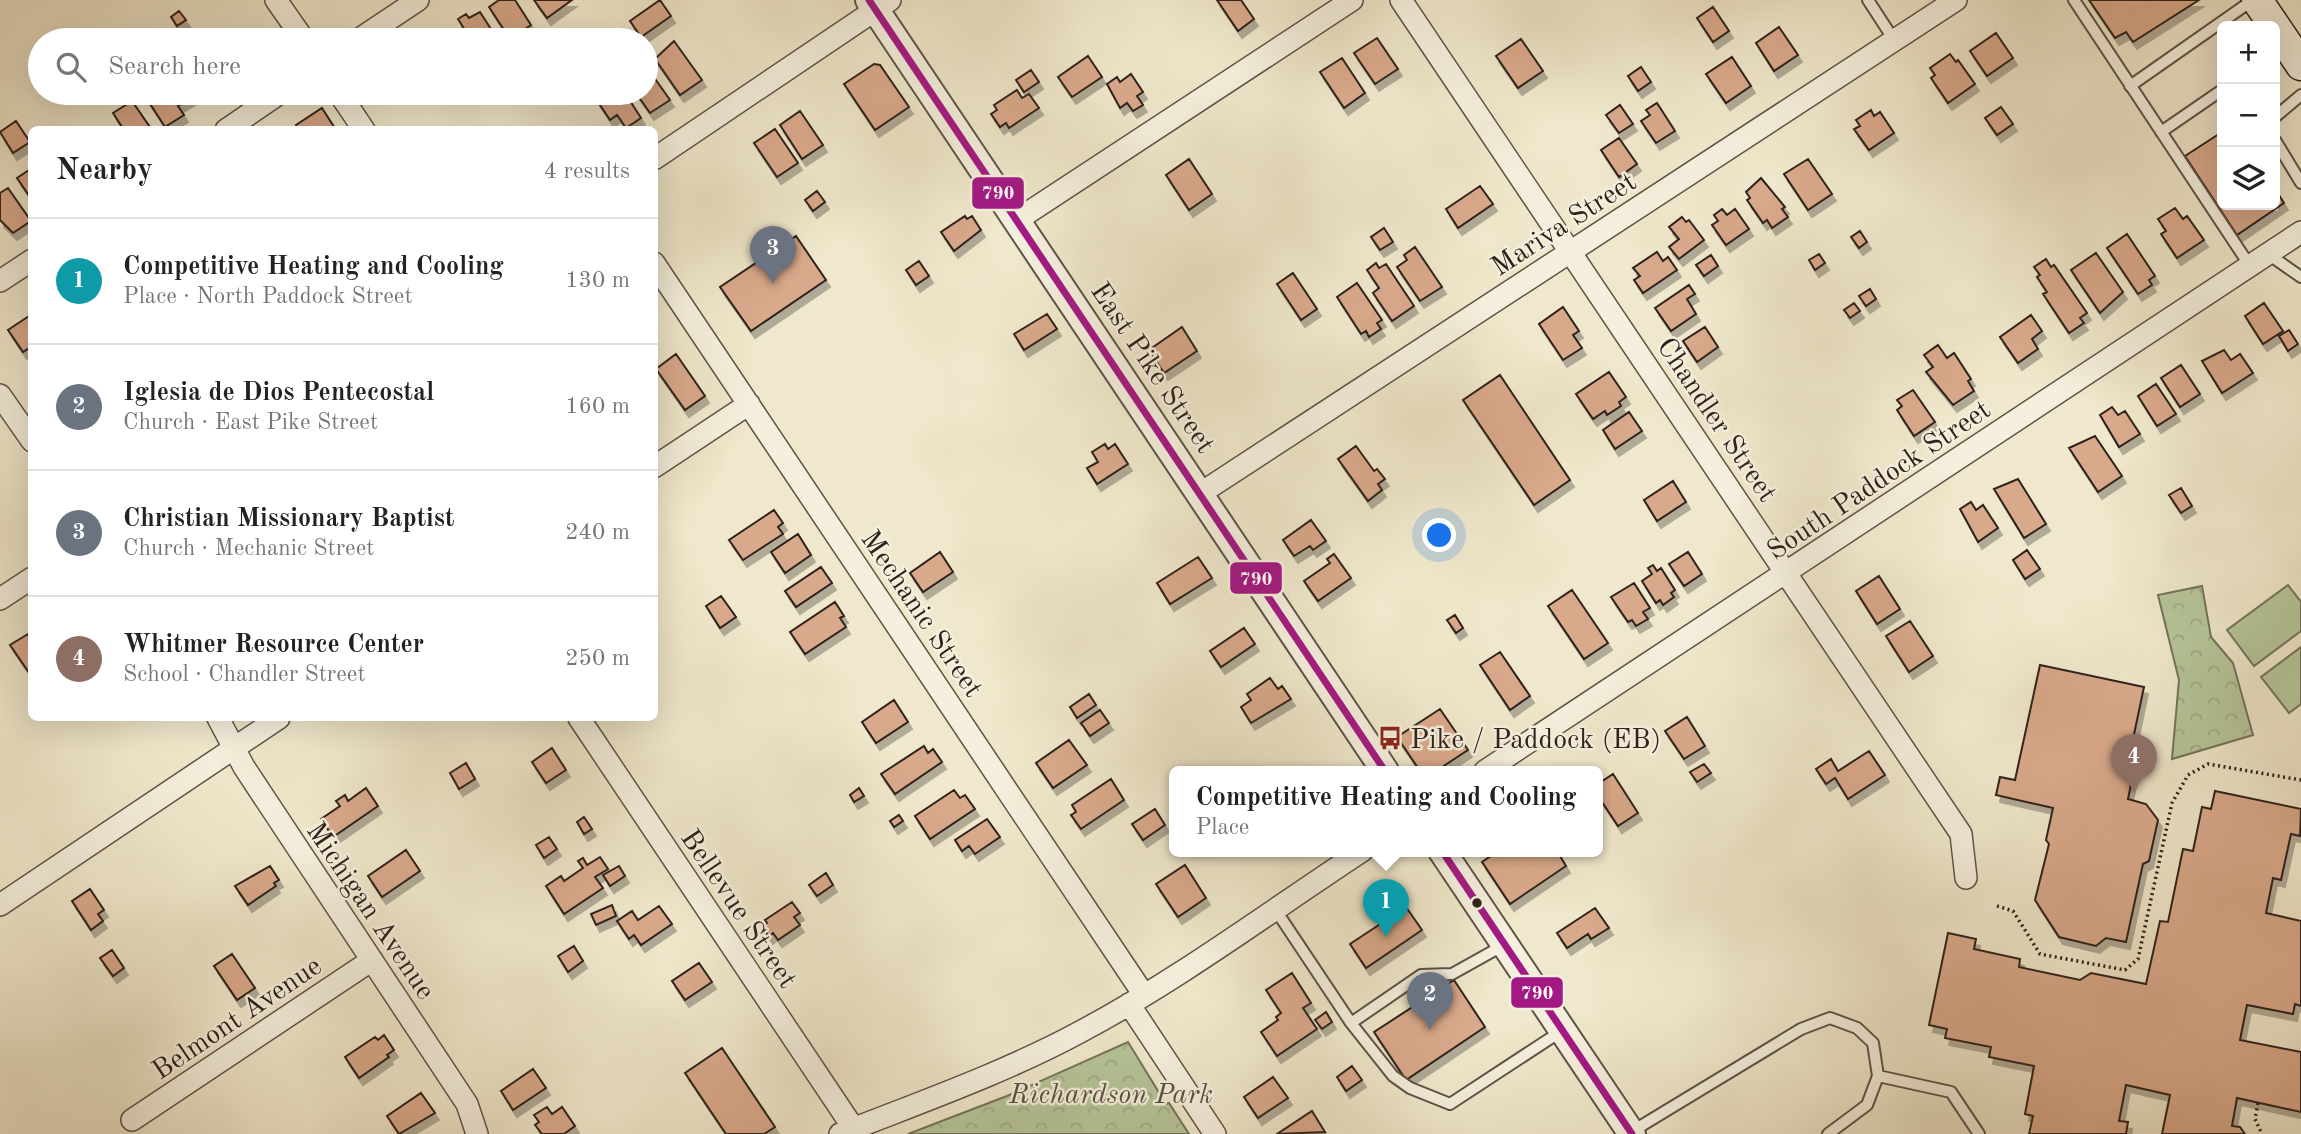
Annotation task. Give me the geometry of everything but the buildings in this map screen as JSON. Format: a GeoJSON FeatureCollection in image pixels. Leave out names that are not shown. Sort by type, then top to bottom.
{"type":"FeatureCollection","features":[{"type":"Feature","properties":{"kind":"main road"},"geometry":{"type":"LineString","coordinates":[[2255,0],[2288,55]]}},
{"type":"Feature","properties":{"kind":"street"},"geometry":{"type":"LineString","coordinates":[[276,0],[295,28]]}},
{"type":"Feature","properties":{"kind":"street"},"geometry":{"type":"LineString","coordinates":[[376,28],[418,0]]}},
{"type":"Feature","properties":{"kind":"street"},"geometry":{"type":"LineString","coordinates":[[1017,220],[1352,0]]}},
{"type":"Feature","properties":{"kind":"street","name":"Chandler Street"},"geometry":{"type":"LineString","coordinates":[[1401,0],[1962,834],[1966,878]]}},
{"type":"Feature","properties":{"kind":"street","name":"Mariva Street"},"geometry":{"type":"LineString","coordinates":[[1201,493],[1956,0]]}},
{"type":"Feature","properties":{"kind":"street"},"geometry":{"type":"LineString","coordinates":[[658,156],[878,3]]}},
{"type":"Feature","properties":{"kind":"street","name":"East Pike Street"},"geometry":{"type":"LineString","coordinates":[[878,3],[1017,220],[1382,766]]}},
{"type":"Feature","properties":{"kind":"street"},"geometry":{"type":"LineString","coordinates":[[232,126],[262,105]]}},
{"type":"Feature","properties":{"kind":"street"},"geometry":{"type":"LineString","coordinates":[[347,105],[360,126]]}},
{"type":"Feature","properties":{"kind":"street","name":"South Paddock Street"},"geometry":{"type":"LineString","coordinates":[[1493,766],[2268,254],[2300,236]]}},
{"type":"Feature","properties":{"kind":"street"},"geometry":{"type":"LineString","coordinates":[[0,281],[28,263]]}},
{"type":"Feature","properties":{"kind":"street","name":"Mechanic Street"},"geometry":{"type":"LineString","coordinates":[[658,269],[1137,999],[1215,1134]]}},
{"type":"Feature","properties":{"kind":"street"},"geometry":{"type":"LineString","coordinates":[[0,395],[28,435]]}},
{"type":"Feature","properties":{"kind":"street"},"geometry":{"type":"LineString","coordinates":[[658,464],[749,404]]}},
{"type":"Feature","properties":{"kind":"street"},"geometry":{"type":"LineString","coordinates":[[0,599],[28,581]]}},
{"type":"Feature","properties":{"kind":"street","name":"Michigan Avenue"},"geometry":{"type":"LineString","coordinates":[[220,721],[243,766],[467,1104],[477,1134]]}},
{"type":"Feature","properties":{"kind":"street"},"geometry":{"type":"LineString","coordinates":[[0,905],[274,721]]}},
{"type":"Feature","properties":{"kind":"street","name":"Bellevue Street"},"geometry":{"type":"LineString","coordinates":[[581,721],[847,1131]]}},
{"type":"Feature","properties":{"kind":"street"},"geometry":{"type":"LineString","coordinates":[[847,1131],[999,1072],[1051,1048],[1137,999],[1353,857]]}},
{"type":"Feature","properties":{"kind":"street"},"geometry":{"type":"LineString","coordinates":[[1447,857],[1632,1133]]}},
{"type":"Feature","properties":{"kind":"street","name":"Belmont Avenue"},"geometry":{"type":"LineString","coordinates":[[132,1120],[372,960]]}},
{"type":"Feature","properties":{"kind":"lane"},"geometry":{"type":"LineString","coordinates":[[1868,0],[1895,40]]}},
{"type":"Feature","properties":{"kind":"lane"},"geometry":{"type":"LineString","coordinates":[[2074,0],[2250,266]]}},
{"type":"Feature","properties":{"kind":"lane"},"geometry":{"type":"LineString","coordinates":[[2130,86],[2255,0]]}},
{"type":"Feature","properties":{"kind":"lane"},"geometry":{"type":"LineString","coordinates":[[2161,132],[2217,93]]}},
{"type":"Feature","properties":{"kind":"lane"},"geometry":{"type":"LineString","coordinates":[[2280,113],[2301,95]]}},
{"type":"Feature","properties":{"kind":"lane"},"geometry":{"type":"LineString","coordinates":[[2279,147],[2301,183]]}},
{"type":"Feature","properties":{"kind":"lane"},"geometry":{"type":"LineString","coordinates":[[2268,254],[2301,277]]}},
{"type":"Feature","properties":{"kind":"lane"},"geometry":{"type":"LineString","coordinates":[[1275,909],[1351,1023],[1393,1076],[1410,1088],[1450,1104],[1563,1030]]}},
{"type":"Feature","properties":{"kind":"lane"},"geometry":{"type":"LineString","coordinates":[[1351,1023],[1421,975],[1452,974],[1505,944]]}},
{"type":"Feature","properties":{"kind":"lane"},"geometry":{"type":"LineString","coordinates":[[1632,1133],[1801,1029],[1830,1018],[1857,1028],[1873,1044],[1878,1076],[1867,1105],[1828,1134]]}},
{"type":"Feature","properties":{"kind":"lane"},"geometry":{"type":"LineString","coordinates":[[1878,1076],[1951,1092],[1979,1134]]}},
{"type":"Feature","properties":{"kind":"path"},"geometry":{"type":"LineString","coordinates":[[1997,906],[2013,911],[2040,954],[2125,970],[2138,959],[2172,803],[2188,775],[2208,764],[2301,780]]}},
{"type":"Feature","properties":{"kind":"path"},"geometry":{"type":"LineString","coordinates":[[2258,1103],[2255,1119],[2262,1134]]}},
{"type":"Feature","properties":{"kind":"green space"},"geometry":{"type":"Polygon","coordinates":[[[2288,585],[2301,602],[2301,631],[2254,666],[2227,630],[2288,585]]]}},
{"type":"Feature","properties":{"kind":"green space"},"geometry":{"type":"Polygon","coordinates":[[[2202,586],[2211,637],[2233,663],[2253,735],[2172,759],[2179,680],[2158,595],[2202,586]]]}},
{"type":"Feature","properties":{"kind":"green space"},"geometry":{"type":"Polygon","coordinates":[[[2301,647],[2301,704],[2289,713],[2261,677],[2301,647]]]}},
{"type":"Feature","properties":{"kind":"green space","name":"Richardson Park"},"geometry":{"type":"Polygon","coordinates":[[[1128,1042],[1166,1104],[1169,1103],[1189,1134],[908,1134],[1007,1096],[1128,1042]]]}},
{"type":"Feature","properties":{"kind":"transit line","name":"790"},"geometry":{"type":"LineString","coordinates":[[869,0],[1382,766]]}},
{"type":"Feature","properties":{"kind":"transit line","name":"790"},"geometry":{"type":"LineString","coordinates":[[1446,857],[1632,1134]]}},
{"type":"Feature","properties":{"kind":"place","name":"Christian Missionary Baptist"},"geometry":{"type":"Point","coordinates":[773,284]}},
{"type":"Feature","properties":{"kind":"place","name":"Pike / Paddock (EB)"},"geometry":{"type":"Point","coordinates":[1390,738]}},
{"type":"Feature","properties":{"kind":"place","name":"Whitmer Resource Center"},"geometry":{"type":"Point","coordinates":[2134,792]}},
{"type":"Feature","properties":{"kind":"place","name":"Competitive Heating and Cooling"},"geometry":{"type":"Point","coordinates":[1386,937]}},
{"type":"Feature","properties":{"kind":"place","name":"Iglesia de Dios Pentecostal"},"geometry":{"type":"Point","coordinates":[1430,1030]}}]}
